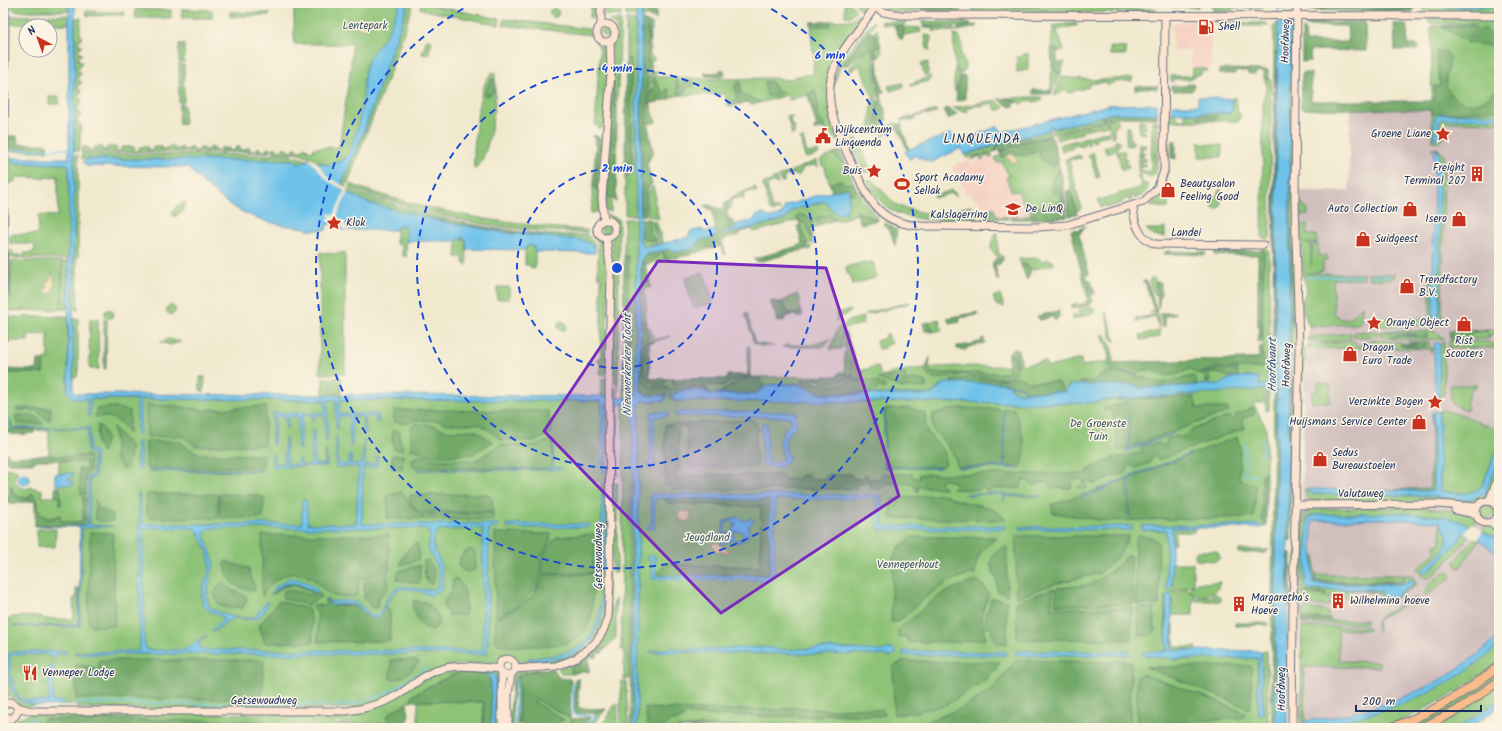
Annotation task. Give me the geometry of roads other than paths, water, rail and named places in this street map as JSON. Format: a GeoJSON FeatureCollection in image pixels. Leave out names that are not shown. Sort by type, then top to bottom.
{"type":"FeatureCollection","features":[{"type":"Feature","properties":{"kind":"main road"},"geometry":{"type":"LineString","coordinates":[[1390,728],[1424,714],[1475,686],[1499,666]]}},
{"type":"Feature","properties":{"kind":"main road"},"geometry":{"type":"LineString","coordinates":[[1421,728],[1456,711],[1499,681]]}},
{"type":"Feature","properties":{"kind":"street"},"geometry":{"type":"LineString","coordinates":[[3,339],[5,3]]}},
{"type":"Feature","properties":{"kind":"street"},"geometry":{"type":"LineString","coordinates":[[868,3],[874,8],[885,13],[901,15],[1278,15],[1296,10],[1499,16]]}},
{"type":"Feature","properties":{"kind":"street"},"geometry":{"type":"LineString","coordinates":[[601,6],[615,32],[607,41]]}},
{"type":"Feature","properties":{"kind":"street"},"geometry":{"type":"LineString","coordinates":[[601,6],[601,25],[598,28],[597,35],[607,41]]}},
{"type":"Feature","properties":{"kind":"street","name":"Kalslagerring"},"geometry":{"type":"LineString","coordinates":[[874,8],[836,64],[831,80],[829,100],[833,119],[864,189],[872,203],[883,213],[896,221],[912,225],[1067,225],[1133,207],[1153,194],[1164,173],[1165,16]]}},
{"type":"Feature","properties":{"kind":"street","name":"Hoofdweg"},"geometry":{"type":"LineString","coordinates":[[1292,728],[1293,607],[1299,348],[1295,199],[1296,10]]}},
{"type":"Feature","properties":{"kind":"street"},"geometry":{"type":"LineString","coordinates":[[601,25],[610,24]]}},
{"type":"Feature","properties":{"kind":"street"},"geometry":{"type":"LineString","coordinates":[[604,220],[602,198],[610,60],[607,41]]}},
{"type":"Feature","properties":{"kind":"street","name":"Landei"},"geometry":{"type":"LineString","coordinates":[[1133,207],[1140,233],[1146,239],[1156,244],[1263,245]]}},
{"type":"Feature","properties":{"kind":"street"},"geometry":{"type":"LineString","coordinates":[[604,220],[610,221],[614,228],[613,233],[606,238],[600,235],[597,229],[600,222],[604,220]]}},
{"type":"Feature","properties":{"kind":"street","name":"Getsewoudweg"},"geometry":{"type":"LineString","coordinates":[[513,669],[562,664],[582,656],[598,640],[607,619],[610,580],[611,272],[606,238]]}},
{"type":"Feature","properties":{"kind":"street"},"geometry":{"type":"LineString","coordinates":[[1491,502],[1499,476]]}},
{"type":"Feature","properties":{"kind":"street"},"geometry":{"type":"LineString","coordinates":[[1491,502],[1499,490]]}},
{"type":"Feature","properties":{"kind":"street"},"geometry":{"type":"LineString","coordinates":[[1491,502],[1483,502],[1476,511],[1482,522],[1496,521]]}},
{"type":"Feature","properties":{"kind":"street"},"geometry":{"type":"LineString","coordinates":[[1491,502],[1498,512],[1496,521],[1499,529]]}},
{"type":"Feature","properties":{"kind":"street","name":"Valutaweg"},"geometry":{"type":"LineString","coordinates":[[1296,505],[1426,505],[1476,511]]}},
{"type":"Feature","properties":{"kind":"street"},"geometry":{"type":"LineString","coordinates":[[502,728],[500,669],[503,660],[508,659],[513,669],[508,695],[508,728]]}},
{"type":"Feature","properties":{"kind":"street","name":"Getsewoudweg"},"geometry":{"type":"LineString","coordinates":[[10,706],[32,710],[346,712],[368,707],[391,698],[425,676],[439,670],[454,667],[484,667],[500,669]]}},
{"type":"Feature","properties":{"kind":"street"},"geometry":{"type":"LineString","coordinates":[[500,669],[513,669]]}},
{"type":"Feature","properties":{"kind":"street"},"geometry":{"type":"LineString","coordinates":[[3,679],[10,706],[6,717],[6,728]]}},
{"type":"Feature","properties":{"kind":"water"},"geometry":{"type":"Polygon","coordinates":[[[69,3],[75,3],[73,391],[76,394],[601,396],[633,399],[636,396],[636,21],[637,3],[642,3],[640,239],[645,248],[688,237],[690,232],[701,229],[706,232],[716,229],[717,236],[699,241],[695,248],[678,252],[669,249],[644,255],[641,261],[640,389],[644,395],[666,396],[666,398],[664,398],[664,401],[642,401],[639,405],[637,728],[633,728],[633,404],[606,404],[605,472],[602,472],[602,401],[339,400],[339,414],[378,414],[379,422],[376,422],[376,416],[365,417],[366,433],[363,432],[363,417],[352,416],[352,446],[350,446],[349,416],[339,416],[338,428],[336,428],[336,400],[328,400],[327,442],[325,439],[325,415],[314,416],[313,422],[312,415],[302,416],[300,450],[298,449],[298,416],[288,417],[286,430],[285,417],[275,416],[274,444],[272,445],[273,413],[325,413],[325,400],[140,399],[140,435],[137,435],[137,399],[90,399],[90,416],[88,416],[87,399],[75,399],[68,393],[69,166],[66,164],[13,163],[13,158],[69,158],[69,3]]]}},
{"type":"Feature","properties":{"kind":"water"},"geometry":{"type":"Polygon","coordinates":[[[400,3],[408,3],[364,131],[342,183],[341,190],[369,203],[448,223],[507,233],[583,240],[595,247],[595,253],[535,252],[534,247],[530,245],[527,246],[525,250],[467,249],[466,240],[462,237],[457,241],[406,241],[407,228],[402,225],[398,226],[396,230],[340,230],[337,225],[333,223],[327,225],[326,230],[307,230],[307,228],[287,226],[270,222],[240,211],[214,192],[187,167],[87,166],[83,162],[87,159],[293,160],[300,164],[308,160],[328,165],[342,161],[348,155],[356,133],[363,102],[364,77],[369,58],[387,34],[400,3]]]}},
{"type":"Feature","properties":{"kind":"water"},"geometry":{"type":"Polygon","coordinates":[[[1278,3],[1499,3],[1499,7],[1426,7],[1423,5],[1410,7],[1305,7],[1303,5],[1294,5],[1291,9],[1287,728],[1275,728],[1277,391],[1274,389],[1101,400],[1098,402],[1076,403],[674,401],[674,399],[671,399],[673,395],[686,390],[707,391],[707,393],[710,394],[755,394],[769,385],[797,384],[822,394],[926,395],[933,394],[941,385],[946,383],[1001,383],[1019,386],[1027,392],[1064,392],[1070,385],[1132,385],[1141,388],[1222,384],[1235,377],[1259,377],[1259,385],[1275,385],[1278,3]],[[1010,386],[1010,388],[1016,392],[1025,392],[1017,386],[1010,386]]]}},
{"type":"Feature","properties":{"kind":"water"},"geometry":{"type":"Polygon","coordinates":[[[1499,47],[1499,72],[1494,57],[1496,50],[1499,47]]]}},
{"type":"Feature","properties":{"kind":"water"},"geometry":{"type":"Polygon","coordinates":[[[1198,97],[1232,99],[1232,112],[1173,113],[1172,105],[1198,105],[1198,97]]]}},
{"type":"Feature","properties":{"kind":"water"},"geometry":{"type":"Polygon","coordinates":[[[1157,104],[1157,114],[1113,113],[1057,128],[1050,127],[1049,130],[1043,132],[965,155],[961,148],[930,163],[928,160],[924,161],[922,157],[919,159],[917,155],[909,159],[905,151],[951,133],[956,143],[998,126],[1002,132],[1109,105],[1157,104]]]}},
{"type":"Feature","properties":{"kind":"water"},"geometry":{"type":"Polygon","coordinates":[[[1442,114],[1499,114],[1499,118],[1442,119],[1439,121],[1439,138],[1434,139],[1435,117],[1442,114]]]}},
{"type":"Feature","properties":{"kind":"water"},"geometry":{"type":"Polygon","coordinates":[[[1437,150],[1439,155],[1440,309],[1437,322],[1435,322],[1433,317],[1434,152],[1437,150]]]}},
{"type":"Feature","properties":{"kind":"water"},"geometry":{"type":"Polygon","coordinates":[[[848,188],[850,195],[847,199],[849,200],[846,212],[839,214],[832,210],[825,201],[792,210],[786,219],[723,235],[722,232],[735,228],[736,224],[753,221],[756,216],[763,214],[771,218],[781,215],[785,206],[818,195],[848,188]]]}},
{"type":"Feature","properties":{"kind":"water"},"geometry":{"type":"Polygon","coordinates":[[[1434,343],[1439,343],[1440,347],[1439,398],[1435,400],[1434,343]]]}},
{"type":"Feature","properties":{"kind":"water"},"geometry":{"type":"Polygon","coordinates":[[[1004,409],[1005,467],[1021,468],[959,468],[1004,467],[1004,409]]]}},
{"type":"Feature","properties":{"kind":"water"},"geometry":{"type":"Polygon","coordinates":[[[884,410],[885,467],[940,468],[884,468],[884,410]]]}},
{"type":"Feature","properties":{"kind":"water"},"geometry":{"type":"Polygon","coordinates":[[[651,412],[668,412],[668,416],[654,417],[654,465],[648,467],[648,463],[650,462],[651,412]]]}},
{"type":"Feature","properties":{"kind":"water"},"geometry":{"type":"Polygon","coordinates":[[[676,412],[796,412],[796,426],[785,438],[786,451],[790,459],[781,467],[765,466],[762,462],[762,423],[767,423],[767,462],[778,463],[784,458],[781,448],[781,439],[784,431],[791,423],[791,417],[676,416],[676,412]]]}},
{"type":"Feature","properties":{"kind":"water"},"geometry":{"type":"Polygon","coordinates":[[[1433,412],[1439,412],[1440,491],[1451,493],[1468,493],[1478,489],[1482,486],[1497,450],[1499,450],[1499,460],[1485,493],[1469,500],[1426,496],[1313,494],[1307,491],[1307,489],[1433,491],[1433,412]]]}},
{"type":"Feature","properties":{"kind":"water"},"geometry":{"type":"Polygon","coordinates":[[[10,418],[12,428],[90,428],[89,450],[95,451],[95,477],[90,478],[90,525],[113,526],[82,528],[80,627],[13,626],[79,625],[80,527],[37,526],[80,526],[88,524],[88,477],[93,474],[93,455],[87,451],[88,429],[11,428],[10,418]]]}},
{"type":"Feature","properties":{"kind":"water"},"geometry":{"type":"Polygon","coordinates":[[[312,429],[314,430],[314,464],[325,465],[326,450],[327,466],[272,467],[272,454],[274,455],[274,464],[284,464],[285,438],[287,464],[297,465],[300,458],[301,465],[311,465],[312,429]]]}},
{"type":"Feature","properties":{"kind":"water"},"geometry":{"type":"Polygon","coordinates":[[[1175,433],[1123,453],[1129,449],[1175,433]]]}},
{"type":"Feature","properties":{"kind":"water"},"geometry":{"type":"Polygon","coordinates":[[[336,436],[338,464],[349,464],[349,454],[351,454],[351,464],[362,464],[364,440],[365,464],[375,465],[376,456],[378,456],[377,467],[363,467],[362,524],[498,524],[498,528],[490,528],[489,530],[487,654],[75,654],[75,652],[140,651],[139,528],[143,529],[144,643],[147,650],[185,650],[207,635],[199,643],[201,650],[483,651],[483,528],[439,530],[435,534],[433,543],[442,568],[442,588],[431,595],[409,589],[398,590],[390,598],[379,617],[372,618],[354,605],[331,605],[326,598],[331,602],[353,602],[376,616],[390,595],[396,589],[406,586],[426,590],[436,588],[439,574],[436,563],[428,549],[430,537],[428,530],[416,528],[210,528],[204,534],[214,562],[206,596],[209,606],[218,612],[230,616],[249,618],[254,617],[268,601],[265,610],[256,618],[229,620],[213,632],[212,630],[224,619],[208,610],[202,600],[210,563],[206,547],[198,532],[194,528],[144,528],[139,526],[139,493],[142,524],[302,524],[302,501],[304,499],[306,500],[308,524],[356,524],[359,467],[336,467],[336,436]]]}},
{"type":"Feature","properties":{"kind":"water"},"geometry":{"type":"Polygon","coordinates":[[[554,440],[553,467],[563,468],[552,470],[416,470],[552,469],[554,440]]]}},
{"type":"Feature","properties":{"kind":"water"},"geometry":{"type":"Polygon","coordinates":[[[137,442],[140,442],[140,471],[137,471],[137,442]]]}},
{"type":"Feature","properties":{"kind":"water"},"geometry":{"type":"Polygon","coordinates":[[[1192,453],[1129,478],[1129,516],[1128,478],[1111,484],[1109,488],[1080,498],[1108,487],[1110,484],[1192,453]]]}},
{"type":"Feature","properties":{"kind":"water"},"geometry":{"type":"Polygon","coordinates":[[[262,470],[262,471],[149,471],[262,470]]]}},
{"type":"Feature","properties":{"kind":"water"},"geometry":{"type":"Polygon","coordinates":[[[24,473],[28,475],[30,479],[28,483],[24,485],[20,483],[18,479],[20,475],[24,473]]]}},
{"type":"Feature","properties":{"kind":"water"},"geometry":{"type":"Polygon","coordinates":[[[73,473],[73,477],[69,477],[69,481],[73,481],[73,485],[55,484],[55,474],[73,473]]]}},
{"type":"Feature","properties":{"kind":"water"},"geometry":{"type":"Polygon","coordinates":[[[602,490],[605,490],[605,571],[602,571],[601,568],[602,490]]]}},
{"type":"Feature","properties":{"kind":"water"},"geometry":{"type":"Polygon","coordinates":[[[1005,493],[1005,495],[1040,496],[1005,496],[1004,502],[1004,494],[977,494],[973,496],[965,494],[1005,493]]]}},
{"type":"Feature","properties":{"kind":"water"},"geometry":{"type":"Polygon","coordinates":[[[651,494],[881,495],[882,526],[1004,526],[1004,529],[879,530],[877,521],[878,498],[775,500],[774,580],[652,579],[652,560],[647,559],[647,556],[655,555],[656,576],[770,575],[771,500],[655,498],[654,529],[648,528],[649,525],[652,525],[651,494]]]}},
{"type":"Feature","properties":{"kind":"water"},"geometry":{"type":"Polygon","coordinates":[[[1398,513],[1447,517],[1470,525],[1499,540],[1499,555],[1481,541],[1479,537],[1463,533],[1458,542],[1425,574],[1421,571],[1443,551],[1446,546],[1447,536],[1440,522],[1380,519],[1312,521],[1313,584],[1404,584],[1411,579],[1414,582],[1413,585],[1385,602],[1381,591],[1368,589],[1310,590],[1305,586],[1308,519],[1312,515],[1398,513]]]}},
{"type":"Feature","properties":{"kind":"water"},"geometry":{"type":"Polygon","coordinates":[[[738,517],[746,521],[752,518],[754,520],[749,526],[748,537],[738,543],[732,540],[720,545],[726,537],[726,534],[722,533],[724,521],[738,517]],[[730,521],[726,522],[724,533],[731,533],[736,524],[730,521]],[[735,531],[733,536],[736,541],[743,539],[743,532],[735,531]]]}},
{"type":"Feature","properties":{"kind":"water"},"geometry":{"type":"Polygon","coordinates":[[[507,524],[590,524],[589,527],[507,528],[507,524]]]}},
{"type":"Feature","properties":{"kind":"water"},"geometry":{"type":"Polygon","coordinates":[[[1262,525],[1262,528],[1172,528],[1172,587],[1168,590],[1166,530],[1142,530],[1142,526],[1262,525]]]}},
{"type":"Feature","properties":{"kind":"water"},"geometry":{"type":"Polygon","coordinates":[[[1132,526],[1132,530],[1020,529],[1020,527],[1132,526]]]}},
{"type":"Feature","properties":{"kind":"water"},"geometry":{"type":"Polygon","coordinates":[[[290,578],[307,583],[314,587],[320,594],[301,585],[292,583],[281,586],[271,594],[275,587],[290,578]]]}},
{"type":"Feature","properties":{"kind":"water"},"geometry":{"type":"Polygon","coordinates":[[[602,584],[605,584],[601,620],[588,644],[577,652],[564,657],[548,660],[528,660],[528,658],[547,657],[563,653],[576,648],[586,641],[593,631],[598,619],[602,584]]]}},
{"type":"Feature","properties":{"kind":"water"},"geometry":{"type":"Polygon","coordinates":[[[1169,594],[1172,597],[1172,650],[1261,651],[1263,714],[1258,714],[1258,658],[1173,659],[1143,655],[1142,652],[1167,651],[1166,597],[1169,594]]]}},
{"type":"Feature","properties":{"kind":"water"},"geometry":{"type":"Polygon","coordinates":[[[1499,636],[1499,645],[1456,678],[1433,690],[1384,710],[1332,723],[1305,727],[1304,721],[1358,712],[1409,695],[1456,670],[1499,636]]]}},
{"type":"Feature","properties":{"kind":"water"},"geometry":{"type":"Polygon","coordinates":[[[764,647],[780,650],[832,648],[883,651],[887,649],[894,649],[896,653],[890,657],[883,655],[649,652],[670,648],[684,650],[764,647]]]}},
{"type":"Feature","properties":{"kind":"water"},"geometry":{"type":"Polygon","coordinates":[[[66,651],[66,654],[55,654],[52,659],[47,654],[10,655],[10,674],[18,697],[28,701],[49,701],[49,666],[52,665],[54,667],[53,701],[65,702],[65,705],[46,706],[32,704],[21,701],[17,698],[12,689],[8,672],[7,662],[9,653],[66,651]]]}},
{"type":"Feature","properties":{"kind":"water"},"geometry":{"type":"Polygon","coordinates":[[[903,651],[1006,652],[1006,655],[903,655],[903,651]]]}},
{"type":"Feature","properties":{"kind":"water"},"geometry":{"type":"Polygon","coordinates":[[[1016,651],[1130,651],[1130,655],[1016,655],[1016,651]]]}},
{"type":"Feature","properties":{"kind":"water"},"geometry":{"type":"Polygon","coordinates":[[[490,673],[496,677],[494,728],[491,728],[491,681],[488,674],[490,673]]]}},
{"type":"Feature","properties":{"kind":"water"},"geometry":{"type":"Polygon","coordinates":[[[1499,700],[1499,707],[1470,728],[1458,728],[1499,700]]]}},
{"type":"Feature","properties":{"kind":"waterway"},"geometry":{"type":"LineString","coordinates":[[11,150],[69,149]]}},
{"type":"Feature","properties":{"kind":"waterway"},"geometry":{"type":"LineString","coordinates":[[1306,277],[1362,276]]}},
{"type":"Feature","properties":{"kind":"waterway"},"geometry":{"type":"LineString","coordinates":[[1372,276],[1390,276]]}},
{"type":"Feature","properties":{"kind":"waterway"},"geometry":{"type":"LineString","coordinates":[[1262,438],[1263,455]]}},
{"type":"Feature","properties":{"kind":"waterway"},"geometry":{"type":"LineString","coordinates":[[1245,443],[1245,475],[1258,475]]}},
{"type":"Feature","properties":{"kind":"waterway"},"geometry":{"type":"LineString","coordinates":[[771,498],[771,542]]}},
{"type":"Feature","properties":{"kind":"waterway"},"geometry":{"type":"LineString","coordinates":[[75,703],[346,705],[368,700],[389,692],[427,667]]}},
{"type":"Feature","properties":{"kind":"waterway"},"geometry":{"type":"LineString","coordinates":[[515,728],[516,679]]}},
{"type":"Feature","properties":{"kind":"waterway"},"geometry":{"type":"LineString","coordinates":[[573,683],[573,715],[595,717],[584,728]]}},
{"type":"Feature","properties":{"kind":"waterway"},"geometry":{"type":"LineString","coordinates":[[15,728],[20,722],[35,719],[35,717]]}},
{"type":"Feature","properties":{"kind":"place","name":"Shell"},"geometry":{"type":"Point","coordinates":[1206,27]}},
{"type":"Feature","properties":{"kind":"place","name":"Groene Liane"},"geometry":{"type":"Point","coordinates":[1443,134]}},
{"type":"Feature","properties":{"kind":"place","name":"Wijkcentrum Linquenda"},"geometry":{"type":"Point","coordinates":[823,136]}},
{"type":"Feature","properties":{"kind":"place","name":"Buis"},"geometry":{"type":"Point","coordinates":[874,171]}},
{"type":"Feature","properties":{"kind":"place","name":"Freight Terminal 207"},"geometry":{"type":"Point","coordinates":[1477,174]}},
{"type":"Feature","properties":{"kind":"place","name":"Sport Acadamy Sellak"},"geometry":{"type":"Point","coordinates":[902,184]}},
{"type":"Feature","properties":{"kind":"place","name":"Beautysalon Feeling Good"},"geometry":{"type":"Point","coordinates":[1168,190]}},
{"type":"Feature","properties":{"kind":"place","name":"De LinQ"},"geometry":{"type":"Point","coordinates":[1013,209]}},
{"type":"Feature","properties":{"kind":"place","name":"Auto Collection"},"geometry":{"type":"Point","coordinates":[1410,209]}},
{"type":"Feature","properties":{"kind":"place","name":"Isero"},"geometry":{"type":"Point","coordinates":[1459,219]}},
{"type":"Feature","properties":{"kind":"place","name":"Klok"},"geometry":{"type":"Point","coordinates":[334,223]}},
{"type":"Feature","properties":{"kind":"place","name":"Suidgeest"},"geometry":{"type":"Point","coordinates":[1363,239]}},
{"type":"Feature","properties":{"kind":"place","name":"Trendfactory B.V."},"geometry":{"type":"Point","coordinates":[1407,286]}},
{"type":"Feature","properties":{"kind":"place","name":"Oranje Object"},"geometry":{"type":"Point","coordinates":[1374,323]}},
{"type":"Feature","properties":{"kind":"place","name":"Rist Scooters"},"geometry":{"type":"Point","coordinates":[1464,324]}},
{"type":"Feature","properties":{"kind":"place","name":"Dragon Euro Trade"},"geometry":{"type":"Point","coordinates":[1350,354]}},
{"type":"Feature","properties":{"kind":"place","name":"Verzinkte Bogen"},"geometry":{"type":"Point","coordinates":[1435,402]}},
{"type":"Feature","properties":{"kind":"place","name":"Huijsmans Service Center"},"geometry":{"type":"Point","coordinates":[1419,422]}},
{"type":"Feature","properties":{"kind":"place","name":"Sedus Bureaustoelen"},"geometry":{"type":"Point","coordinates":[1320,459]}},
{"type":"Feature","properties":{"kind":"place","name":"Wilhelmina hoeve"},"geometry":{"type":"Point","coordinates":[1338,601]}},
{"type":"Feature","properties":{"kind":"place","name":"Margaretha's Hoeve"},"geometry":{"type":"Point","coordinates":[1239,604]}},
{"type":"Feature","properties":{"kind":"place","name":"Venneper Lodge"},"geometry":{"type":"Point","coordinates":[30,673]}},
{"type":"Feature","properties":{"kind":"district","name":"LINQUENDA"},"geometry":{"type":"Point","coordinates":[982,139]}},
{"type":"Feature","properties":{"kind":"park label","name":"Lentepark"},"geometry":{"type":"Point","coordinates":[365,26]}},
{"type":"Feature","properties":{"kind":"park label","name":"De Groenste Tuin"},"geometry":{"type":"Point","coordinates":[1098,430]}},
{"type":"Feature","properties":{"kind":"park label","name":"Jeugdland"},"geometry":{"type":"Point","coordinates":[707,538]}},
{"type":"Feature","properties":{"kind":"park label","name":"Venneperhout"},"geometry":{"type":"Point","coordinates":[908,565]}},
{"type":"Feature","properties":{"kind":"water label","name":"Nieuwerkerker Tocht"},"geometry":{"type":"Point","coordinates":[627,365]}},
{"type":"Feature","properties":{"kind":"water label","name":"Hoofdvaart"},"geometry":{"type":"Point","coordinates":[1272,365]}}]}
